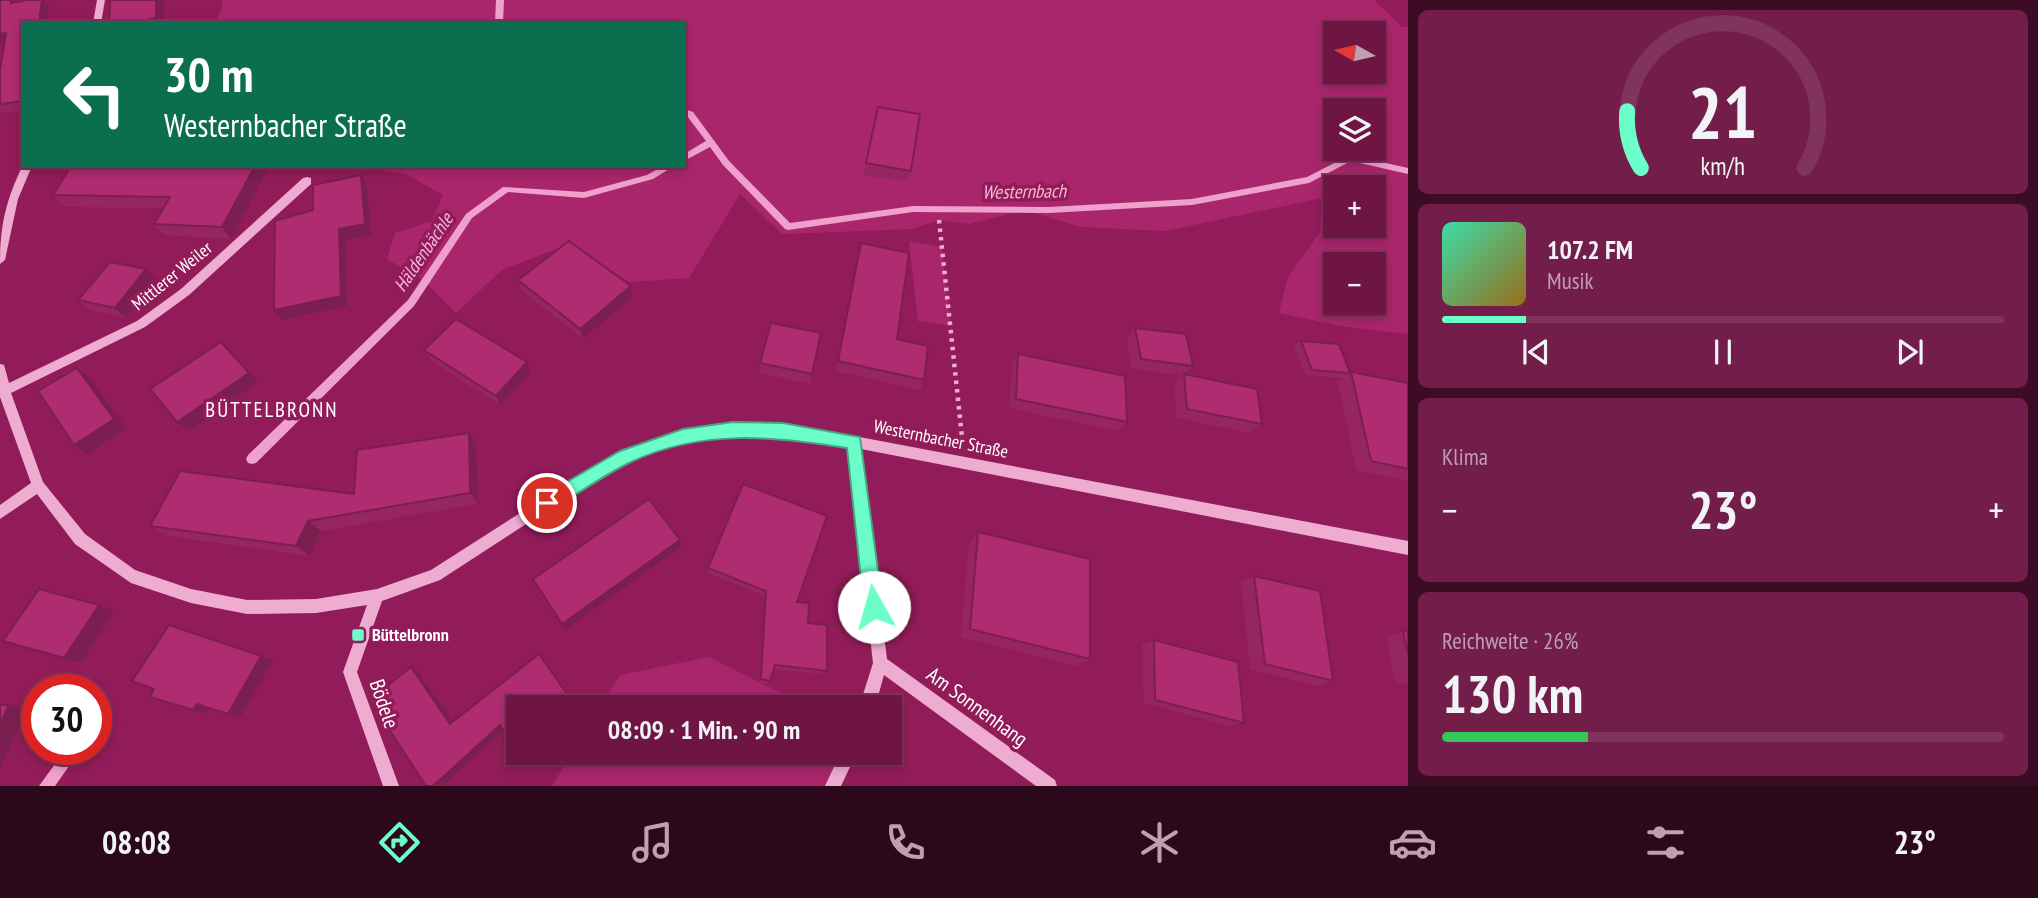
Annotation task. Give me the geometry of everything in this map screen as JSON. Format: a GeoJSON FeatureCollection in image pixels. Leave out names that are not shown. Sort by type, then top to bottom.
{"type":"FeatureCollection","features":[{"type":"Feature","properties":{"kind":"street"},"geometry":{"type":"LineString","coordinates":[[97,21],[102,0]]}},
{"type":"Feature","properties":{"kind":"street"},"geometry":{"type":"LineString","coordinates":[[0,260],[13,199],[26,168]]}},
{"type":"Feature","properties":{"kind":"street","name":"Mittlerer Weiler"},"geometry":{"type":"LineString","coordinates":[[4,391],[148,319],[185,292],[307,181]]}},
{"type":"Feature","properties":{"kind":"street","name":"Westernbacher Straße"},"geometry":{"type":"LineString","coordinates":[[0,369],[4,391],[38,485],[80,539],[131,576],[191,596],[247,607],[316,606],[377,596],[435,575],[569,489],[626,456],[683,436],[733,429],[783,431],[854,442],[1408,548]]}},
{"type":"Feature","properties":{"kind":"street"},"geometry":{"type":"LineString","coordinates":[[854,442],[880,663],[871,695]]}},
{"type":"Feature","properties":{"kind":"street"},"geometry":{"type":"LineString","coordinates":[[0,513],[38,485]]}},
{"type":"Feature","properties":{"kind":"street","name":"Bödele"},"geometry":{"type":"LineString","coordinates":[[377,596],[350,672],[391,786]]}},
{"type":"Feature","properties":{"kind":"street","name":"Am Sonnenhang"},"geometry":{"type":"LineString","coordinates":[[880,663],[1049,786]]}},
{"type":"Feature","properties":{"kind":"street"},"geometry":{"type":"LineString","coordinates":[[833,786],[843,765]]}},
{"type":"Feature","properties":{"kind":"path"},"geometry":{"type":"LineString","coordinates":[[939,220],[963,427],[960,463]]}},
{"type":"Feature","properties":{"kind":"shaded area"},"geometry":{"type":"Polygon","coordinates":[[[222,0],[1374,0],[1402,27],[1408,27],[1408,334],[1341,326],[1279,313],[1288,277],[1320,232],[1322,198],[1165,231],[1081,227],[1025,210],[969,224],[939,220],[912,229],[782,234],[740,194],[689,278],[630,282],[565,246],[503,269],[456,313],[425,282],[387,259],[395,233],[432,221],[443,195],[406,174],[368,168],[686,168],[686,21],[215,21],[222,9],[222,0]]]}},
{"type":"Feature","properties":{"kind":"shaded area"},"geometry":{"type":"Polygon","coordinates":[[[909,241],[942,247],[951,326],[918,321],[909,241]]]}},
{"type":"Feature","properties":{"kind":"shaded area"},"geometry":{"type":"Polygon","coordinates":[[[709,657],[785,695],[608,695],[620,675],[709,657]]]}},
{"type":"Feature","properties":{"kind":"shaded area"},"geometry":{"type":"Polygon","coordinates":[[[565,765],[843,765],[833,786],[552,786],[565,765]]]}},
{"type":"Feature","properties":{"kind":"building"},"geometry":{"type":"Polygon","coordinates":[[[0,0],[10,0],[11,3],[42,0],[39,21],[21,21],[21,101],[0,104],[0,70],[6,33],[0,34],[0,0]]]}},
{"type":"Feature","properties":{"kind":"building"},"geometry":{"type":"Polygon","coordinates":[[[110,0],[156,0],[156,18],[109,21],[110,0]]]}},
{"type":"Feature","properties":{"kind":"building"},"geometry":{"type":"Polygon","coordinates":[[[878,107],[920,114],[911,171],[866,163],[878,107]]]}},
{"type":"Feature","properties":{"kind":"building"},"geometry":{"type":"Polygon","coordinates":[[[70,168],[254,168],[222,227],[154,224],[170,197],[53,195],[70,168]]]}},
{"type":"Feature","properties":{"kind":"building"},"geometry":{"type":"Polygon","coordinates":[[[361,175],[365,224],[339,229],[341,296],[274,310],[275,221],[313,210],[313,185],[361,175]]]}},
{"type":"Feature","properties":{"kind":"building"},"geometry":{"type":"Polygon","coordinates":[[[569,241],[631,286],[580,329],[518,280],[569,241]]]}},
{"type":"Feature","properties":{"kind":"building"},"geometry":{"type":"Polygon","coordinates":[[[861,243],[909,253],[897,339],[928,346],[924,380],[838,361],[861,243]]]}},
{"type":"Feature","properties":{"kind":"building"},"geometry":{"type":"Polygon","coordinates":[[[110,262],[146,269],[115,308],[78,300],[110,262]]]}},
{"type":"Feature","properties":{"kind":"building"},"geometry":{"type":"Polygon","coordinates":[[[456,319],[527,362],[496,396],[424,350],[456,319]]]}},
{"type":"Feature","properties":{"kind":"building"},"geometry":{"type":"Polygon","coordinates":[[[771,323],[821,333],[812,374],[760,363],[771,323]]]}},
{"type":"Feature","properties":{"kind":"building"},"geometry":{"type":"Polygon","coordinates":[[[1135,328],[1186,334],[1193,366],[1141,359],[1135,328]]]}},
{"type":"Feature","properties":{"kind":"building"},"geometry":{"type":"Polygon","coordinates":[[[1301,341],[1339,344],[1350,373],[1312,370],[1301,341]]]}},
{"type":"Feature","properties":{"kind":"building"},"geometry":{"type":"Polygon","coordinates":[[[221,342],[249,373],[177,422],[150,389],[221,342]]]}},
{"type":"Feature","properties":{"kind":"building"},"geometry":{"type":"Polygon","coordinates":[[[1018,354],[1125,376],[1127,422],[1016,399],[1018,354]]]}},
{"type":"Feature","properties":{"kind":"building"},"geometry":{"type":"Polygon","coordinates":[[[77,368],[114,419],[74,445],[38,391],[77,368]]]}},
{"type":"Feature","properties":{"kind":"building"},"geometry":{"type":"Polygon","coordinates":[[[1351,372],[1408,383],[1408,469],[1371,461],[1351,372]]]}},
{"type":"Feature","properties":{"kind":"building"},"geometry":{"type":"Polygon","coordinates":[[[1184,374],[1257,389],[1262,424],[1187,409],[1184,374]]]}},
{"type":"Feature","properties":{"kind":"building"},"geometry":{"type":"Polygon","coordinates":[[[469,433],[470,493],[308,521],[296,546],[150,526],[180,471],[354,494],[357,450],[469,433]]]}},
{"type":"Feature","properties":{"kind":"building"},"geometry":{"type":"Polygon","coordinates":[[[743,484],[827,516],[797,602],[809,603],[808,623],[827,625],[827,671],[775,665],[770,681],[761,679],[766,591],[708,568],[743,484]]]}},
{"type":"Feature","properties":{"kind":"building"},"geometry":{"type":"Polygon","coordinates":[[[649,499],[680,540],[562,624],[533,579],[649,499]]]}},
{"type":"Feature","properties":{"kind":"building"},"geometry":{"type":"Polygon","coordinates":[[[978,532],[1090,559],[1090,659],[970,629],[978,532]]]}},
{"type":"Feature","properties":{"kind":"building"},"geometry":{"type":"Polygon","coordinates":[[[1254,576],[1320,591],[1333,681],[1265,664],[1254,576]]]}},
{"type":"Feature","properties":{"kind":"building"},"geometry":{"type":"Polygon","coordinates":[[[39,589],[99,605],[64,658],[3,641],[39,589]]]}},
{"type":"Feature","properties":{"kind":"building"},"geometry":{"type":"Polygon","coordinates":[[[169,625],[261,656],[228,714],[197,704],[193,710],[150,697],[154,689],[132,681],[169,625]]]}},
{"type":"Feature","properties":{"kind":"building"},"geometry":{"type":"Polygon","coordinates":[[[1403,631],[1408,632],[1408,655],[1403,631]]]}},
{"type":"Feature","properties":{"kind":"building"},"geometry":{"type":"Polygon","coordinates":[[[1154,640],[1238,662],[1244,723],[1155,700],[1154,640]]]}},
{"type":"Feature","properties":{"kind":"building"},"geometry":{"type":"Polygon","coordinates":[[[539,654],[568,695],[506,695],[506,734],[500,725],[433,786],[426,786],[370,700],[411,667],[450,724],[539,654]]]}},
{"type":"Feature","properties":{"kind":"building"},"geometry":{"type":"Polygon","coordinates":[[[0,705],[9,705],[0,724],[0,705]]]}},
{"type":"Feature","properties":{"kind":"waterway","name":"Westernbach"},"geometry":{"type":"LineString","coordinates":[[499,21],[500,0]]}},
{"type":"Feature","properties":{"kind":"waterway","name":"Westernbach"},"geometry":{"type":"LineString","coordinates":[[686,113],[690,114],[711,142]]}},
{"type":"Feature","properties":{"kind":"waterway","name":"Häldenbächle"},"geometry":{"type":"LineString","coordinates":[[686,157],[711,142]]}},
{"type":"Feature","properties":{"kind":"waterway","name":"Westernbach"},"geometry":{"type":"LineString","coordinates":[[711,142],[726,163],[788,227],[913,209],[1049,210],[1192,202],[1309,180],[1350,158],[1408,171]]}},
{"type":"Feature","properties":{"kind":"waterway","name":"Häldenbächle"},"geometry":{"type":"LineString","coordinates":[[252,459],[411,303],[469,216],[506,189],[584,195],[650,177],[666,168]]}},
{"type":"Feature","properties":{"kind":"waterway","name":"Häldenbächle"},"geometry":{"type":"LineString","coordinates":[[46,786],[62,765]]}},
{"type":"Feature","properties":{"kind":"place","name":"Büttelbronn"},"geometry":{"type":"Point","coordinates":[358,635]}},
{"type":"Feature","properties":{"kind":"district","name":"BÜTTELBRONN"},"geometry":{"type":"Point","coordinates":[272,410]}},
{"type":"Feature","properties":{"kind":"route"},"geometry":{"type":"LineString","coordinates":[[547,503],[626,456],[683,436],[733,429],[783,431],[854,442],[874,607]]}}]}
